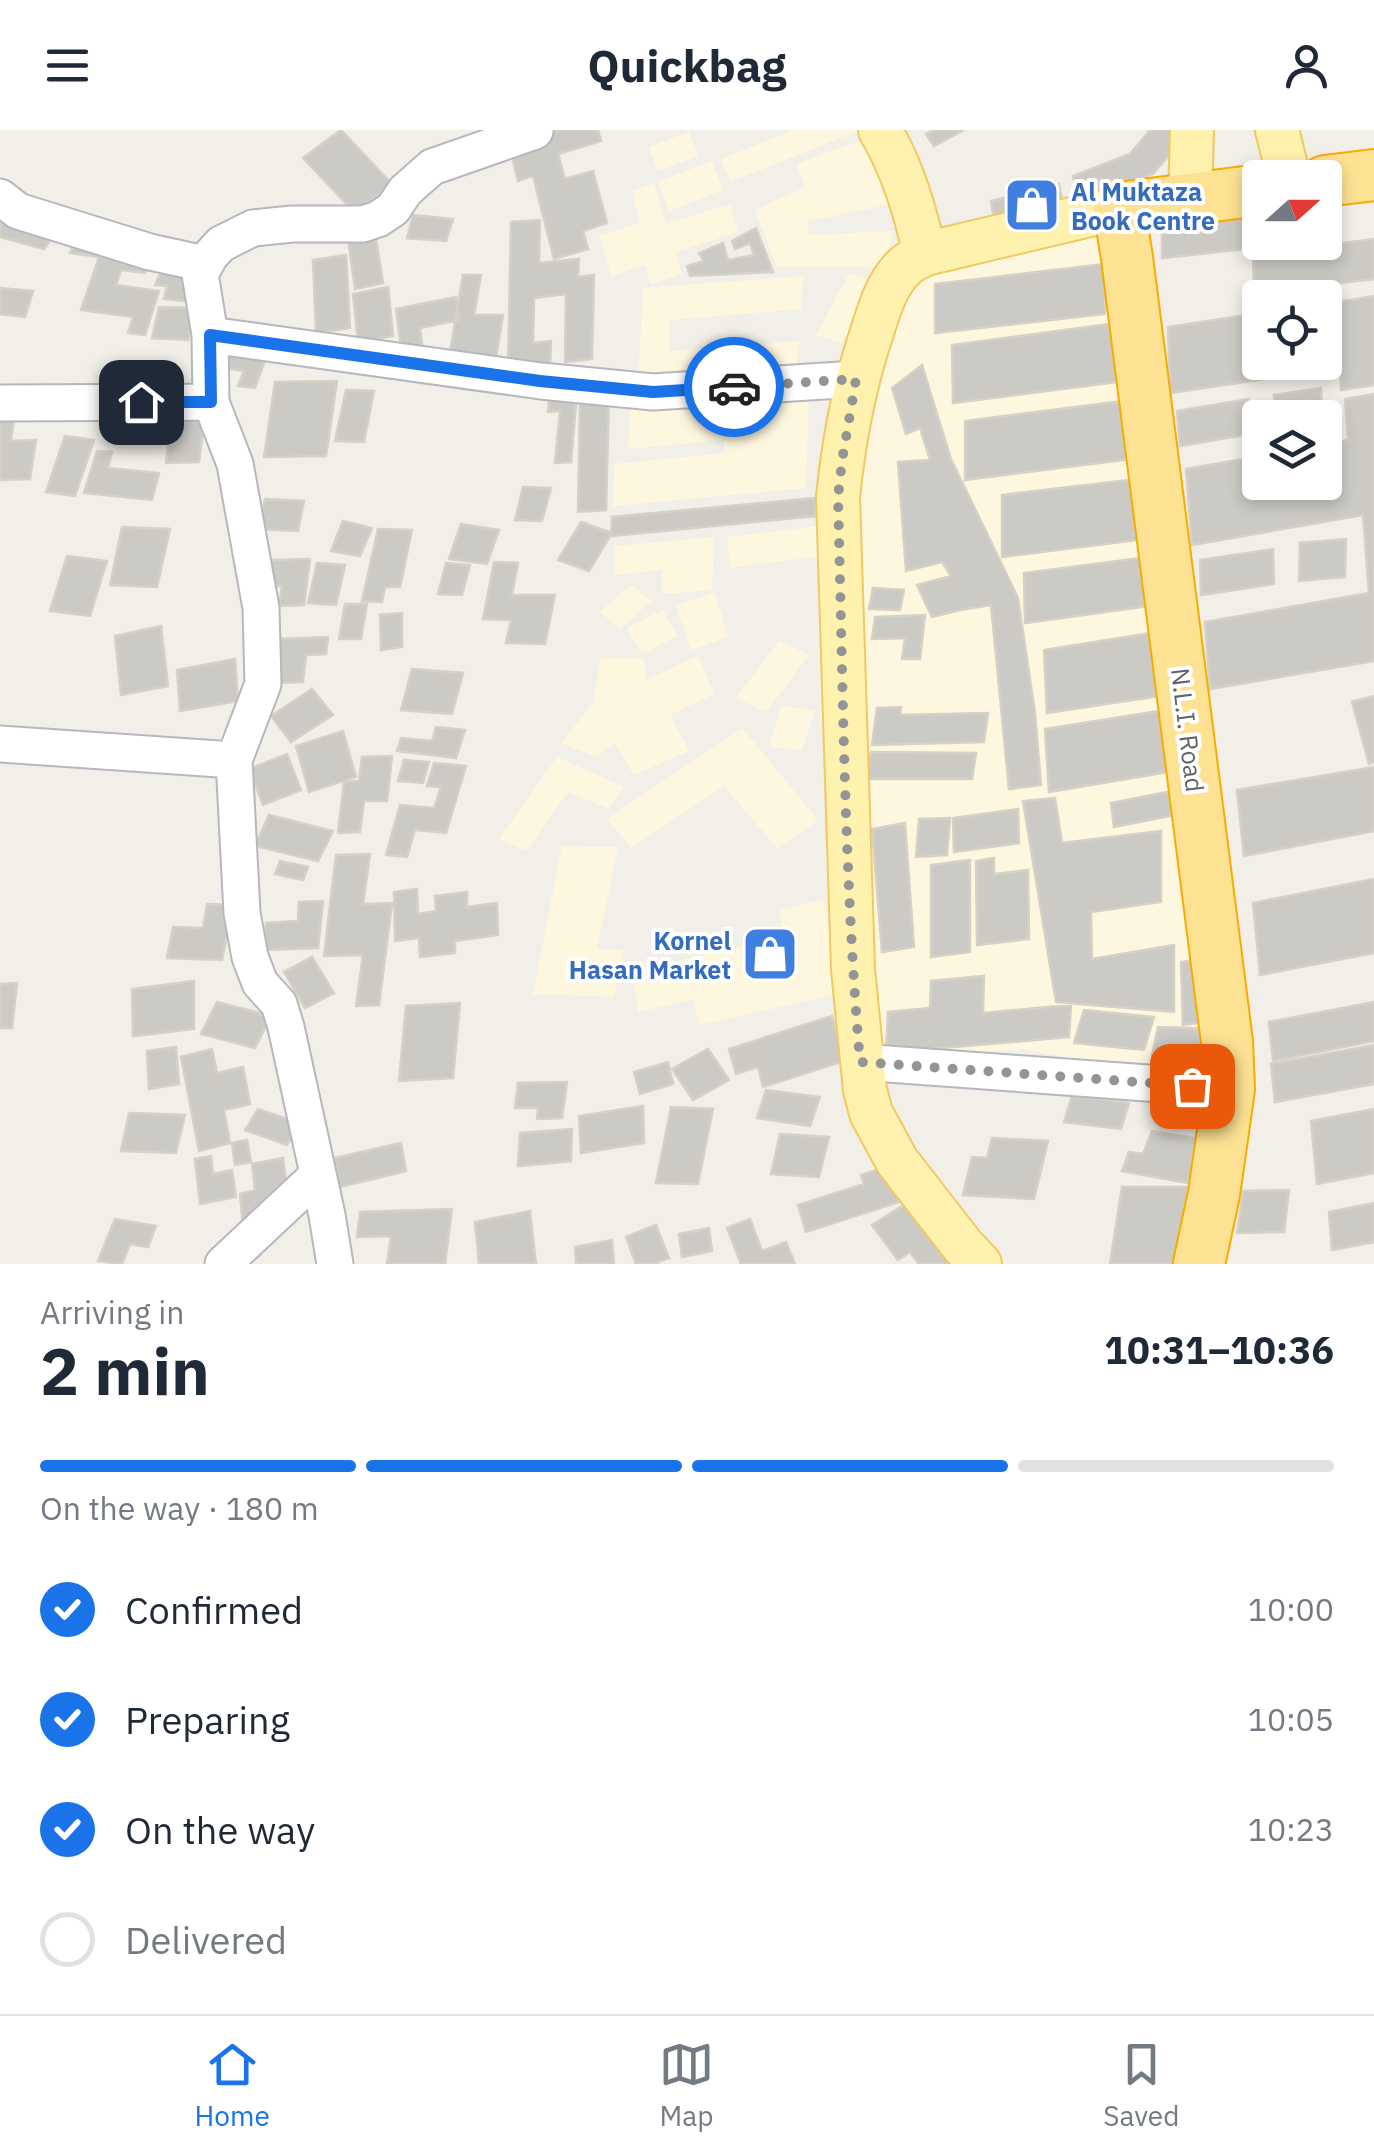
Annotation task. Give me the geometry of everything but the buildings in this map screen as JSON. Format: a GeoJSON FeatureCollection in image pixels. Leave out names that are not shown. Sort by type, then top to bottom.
{"type":"FeatureCollection","features":[{"type":"Feature","properties":{"kind":"highway"},"geometry":{"type":"LineString","coordinates":[[1342,179],[1374,175]]}},
{"type":"Feature","properties":{"kind":"highway"},"geometry":{"type":"LineString","coordinates":[[1119,208],[1242,193]]}},
{"type":"Feature","properties":{"kind":"highway","name":"N.L.I. Road"},"geometry":{"type":"LineString","coordinates":[[1119,208],[1227,1042],[1229,1089],[1214,1194],[1199,1258]]}},
{"type":"Feature","properties":{"kind":"main road"},"geometry":{"type":"LineString","coordinates":[[880,130],[906,185],[924,254]]}},
{"type":"Feature","properties":{"kind":"main road"},"geometry":{"type":"LineString","coordinates":[[1190,200],[1192,130]]}},
{"type":"Feature","properties":{"kind":"main road"},"geometry":{"type":"LineString","coordinates":[[1278,130],[1285,160]]}},
{"type":"Feature","properties":{"kind":"main road"},"geometry":{"type":"LineString","coordinates":[[980,1264],[897,1161],[872,1113],[860,1062],[848,870],[838,497],[842,461],[856,379],[891,282],[907,264],[924,254],[1119,208]]}},
{"type":"Feature","properties":{"kind":"street"},"geometry":{"type":"LineString","coordinates":[[335,1264],[279,1004],[260,983],[242,913],[234,760],[263,684],[261,608],[235,464],[211,402],[210,335],[200,274],[221,244],[253,228],[363,224],[378,219],[394,209],[405,191],[432,167],[535,132]]}},
{"type":"Feature","properties":{"kind":"street"},"geometry":{"type":"LineString","coordinates":[[0,197],[18,211],[150,252],[205,264]]}},
{"type":"Feature","properties":{"kind":"street"},"geometry":{"type":"LineString","coordinates":[[210,335],[540,381],[653,392],[856,379]]}},
{"type":"Feature","properties":{"kind":"street"},"geometry":{"type":"LineString","coordinates":[[0,403],[211,402]]}},
{"type":"Feature","properties":{"kind":"street"},"geometry":{"type":"LineString","coordinates":[[0,744],[234,760]]}},
{"type":"Feature","properties":{"kind":"street"},"geometry":{"type":"LineString","coordinates":[[860,1062],[1229,1089]]}},
{"type":"Feature","properties":{"kind":"street"},"geometry":{"type":"LineString","coordinates":[[223,1264],[318,1175]]}},
{"type":"Feature","properties":{"kind":"shaded area"},"geometry":{"type":"Polygon","coordinates":[[[794,130],[860,130],[730,182],[721,159],[794,130]]]}},
{"type":"Feature","properties":{"kind":"shaded area"},"geometry":{"type":"Polygon","coordinates":[[[689,132],[698,156],[658,171],[649,147],[689,132]]]}},
{"type":"Feature","properties":{"kind":"shaded area"},"geometry":{"type":"Polygon","coordinates":[[[865,139],[897,203],[808,221],[808,235],[894,231],[883,267],[777,267],[755,210],[806,187],[796,164],[865,139]]]}},
{"type":"Feature","properties":{"kind":"shaded area"},"geometry":{"type":"Polygon","coordinates":[[[712,161],[723,190],[669,211],[658,182],[712,161]]]}},
{"type":"Feature","properties":{"kind":"shaded area"},"geometry":{"type":"Polygon","coordinates":[[[654,183],[666,224],[730,204],[738,232],[676,252],[682,274],[651,284],[645,265],[611,276],[599,236],[640,223],[632,191],[654,183]]]}},
{"type":"Feature","properties":{"kind":"shaded area"},"geometry":{"type":"Polygon","coordinates":[[[1117,207],[1229,1089],[1024,1049],[860,1062],[842,461],[891,282],[1117,207]]]}},
{"type":"Feature","properties":{"kind":"shaded area"},"geometry":{"type":"Polygon","coordinates":[[[849,274],[876,281],[842,343],[816,335],[849,274]]]}},
{"type":"Feature","properties":{"kind":"shaded area"},"geometry":{"type":"Polygon","coordinates":[[[803,276],[801,309],[670,320],[669,351],[799,341],[797,372],[638,384],[643,288],[803,276]]]}},
{"type":"Feature","properties":{"kind":"shaded area"},"geometry":{"type":"Polygon","coordinates":[[[809,392],[806,488],[613,506],[614,464],[725,453],[724,440],[628,449],[630,409],[809,392]]]}},
{"type":"Feature","properties":{"kind":"shaded area"},"geometry":{"type":"Polygon","coordinates":[[[819,526],[820,556],[729,568],[728,537],[819,526]]]}},
{"type":"Feature","properties":{"kind":"shaded area"},"geometry":{"type":"Polygon","coordinates":[[[714,537],[712,590],[662,594],[662,570],[614,575],[615,546],[714,537]]]}},
{"type":"Feature","properties":{"kind":"shaded area"},"geometry":{"type":"Polygon","coordinates":[[[631,585],[651,601],[620,629],[600,612],[631,585]]]}},
{"type":"Feature","properties":{"kind":"shaded area"},"geometry":{"type":"Polygon","coordinates":[[[714,592],[729,637],[691,650],[676,606],[714,592]]]}},
{"type":"Feature","properties":{"kind":"shaded area"},"geometry":{"type":"Polygon","coordinates":[[[663,610],[677,636],[642,654],[627,628],[663,610]]]}},
{"type":"Feature","properties":{"kind":"shaded area"},"geometry":{"type":"Polygon","coordinates":[[[779,641],[809,655],[766,712],[736,698],[779,641]]]}},
{"type":"Feature","properties":{"kind":"shaded area"},"geometry":{"type":"Polygon","coordinates":[[[698,656],[714,694],[670,715],[689,751],[634,775],[614,743],[596,757],[561,743],[593,703],[601,658],[644,658],[646,680],[698,656]]]}},
{"type":"Feature","properties":{"kind":"shaded area"},"geometry":{"type":"Polygon","coordinates":[[[781,706],[815,710],[802,750],[769,747],[781,706]]]}},
{"type":"Feature","properties":{"kind":"shaded area"},"geometry":{"type":"Polygon","coordinates":[[[742,728],[818,820],[777,848],[724,786],[631,848],[607,819],[742,728]]]}},
{"type":"Feature","properties":{"kind":"shaded area"},"geometry":{"type":"Polygon","coordinates":[[[557,757],[624,787],[609,809],[568,792],[526,851],[499,839],[557,757]]]}},
{"type":"Feature","properties":{"kind":"shaded area","name":"Kornel Hasan Market"},"geometry":{"type":"Polygon","coordinates":[[[562,846],[618,847],[597,949],[624,950],[614,997],[533,994],[562,846]]]}},
{"type":"Feature","properties":{"kind":"shaded area","name":"Kornel Hasan Market"},"geometry":{"type":"Polygon","coordinates":[[[824,899],[838,994],[699,1025],[694,999],[638,1012],[632,971],[783,937],[779,910],[824,899]]]}},
{"type":"Feature","properties":{"kind":"way so far"},"geometry":{"type":"LineString","coordinates":[[734,387],[856,379],[838,497],[852,968],[860,1062],[1192,1086]]}},
{"type":"Feature","properties":{"kind":"place","name":"Al Muktaza Book Centre"},"geometry":{"type":"Point","coordinates":[1032,205]}},
{"type":"Feature","properties":{"kind":"place","name":"Kornel Hasan Market"},"geometry":{"type":"Point","coordinates":[770,954]}},
{"type":"Feature","properties":{"kind":"route"},"geometry":{"type":"LineString","coordinates":[[141,402],[211,402],[210,335],[540,381],[653,392],[734,387]]}}]}
